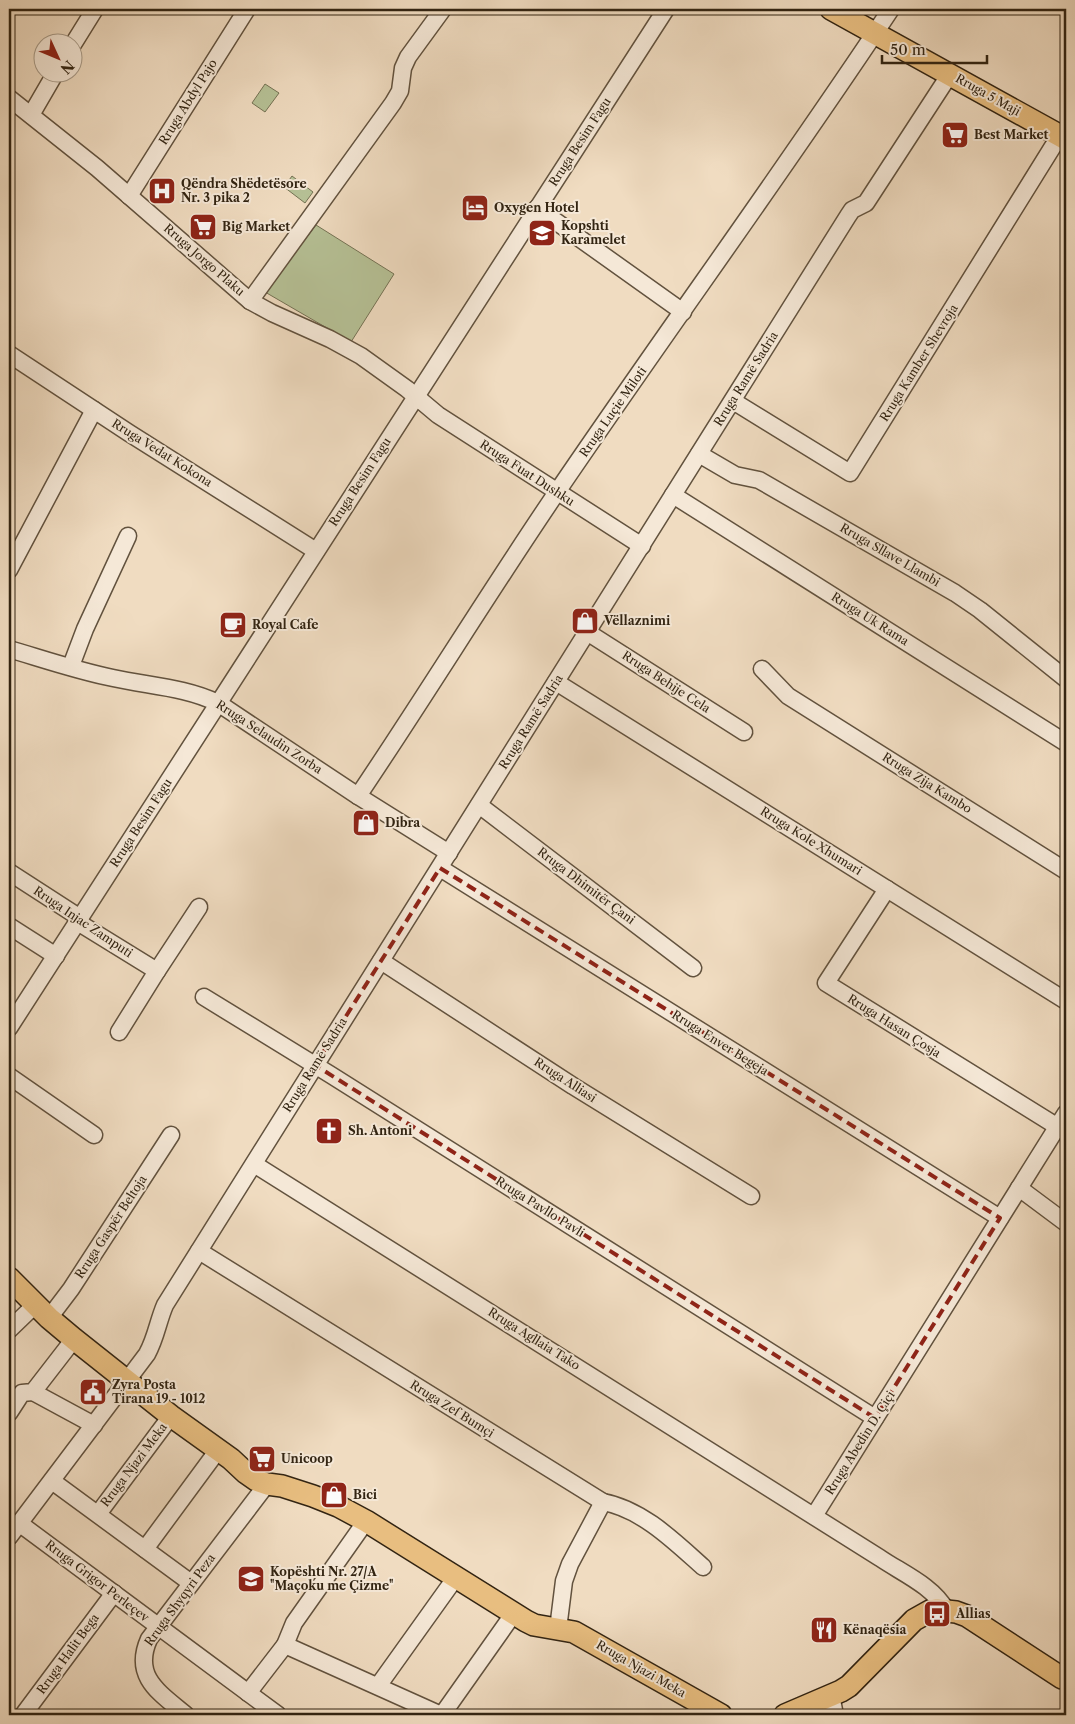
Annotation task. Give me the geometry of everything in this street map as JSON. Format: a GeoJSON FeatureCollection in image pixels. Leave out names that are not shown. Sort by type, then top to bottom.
{"type":"FeatureCollection","features":[{"type":"Feature","properties":{"kind":"main road","name":"Rruga 5 Maji"},"geometry":{"type":"LineString","coordinates":[[831,9],[1063,137]]}},
{"type":"Feature","properties":{"kind":"main road","name":"Rruga Njazi Meka"},"geometry":{"type":"LineString","coordinates":[[9,1278],[74,1339],[171,1416],[231,1459],[246,1474],[267,1484],[282,1486],[338,1506],[366,1521],[534,1625],[574,1632],[722,1715]]}},
{"type":"Feature","properties":{"kind":"main road"},"geometry":{"type":"LineString","coordinates":[[785,1715],[833,1705],[841,1691],[858,1678],[914,1620],[930,1611],[946,1610],[966,1616],[1062,1678],[1066,1678]]}},
{"type":"Feature","properties":{"kind":"street"},"geometry":{"type":"LineString","coordinates":[[81,32],[95,9]]}},
{"type":"Feature","properties":{"kind":"street","name":"Rruga Abdyl Pajo"},"geometry":{"type":"LineString","coordinates":[[129,196],[247,9]]}},
{"type":"Feature","properties":{"kind":"street"},"geometry":{"type":"LineString","coordinates":[[250,301],[393,103],[400,91],[403,68],[408,57],[443,9]]}},
{"type":"Feature","properties":{"kind":"street","name":"Rruga Besim Fagu"},"geometry":{"type":"LineString","coordinates":[[9,1028],[666,9]]}},
{"type":"Feature","properties":{"kind":"street","name":"Rruga Luçie Miloti"},"geometry":{"type":"LineString","coordinates":[[358,796],[413,714],[474,616],[557,492],[891,9]]}},
{"type":"Feature","properties":{"kind":"street","name":"Rruga Ramë Sadria"},"geometry":{"type":"LineString","coordinates":[[12,1532],[127,1382],[153,1343],[159,1318],[165,1305],[848,216],[852,210],[866,203],[950,74]]}},
{"type":"Feature","properties":{"kind":"street"},"geometry":{"type":"LineString","coordinates":[[31,115],[50,82]]}},
{"type":"Feature","properties":{"kind":"street","name":"Rruga Jorgo Plaku"},"geometry":{"type":"LineString","coordinates":[[9,98],[129,196],[250,301],[361,356],[415,396]]}},
{"type":"Feature","properties":{"kind":"street","name":"Rruga Kamber Shevroja"},"geometry":{"type":"LineString","coordinates":[[733,401],[850,473],[1063,137]]}},
{"type":"Feature","properties":{"kind":"street"},"geometry":{"type":"LineString","coordinates":[[537,208],[683,312]]}},
{"type":"Feature","properties":{"kind":"street","name":"Rruga Vedat Kokona"},"geometry":{"type":"LineString","coordinates":[[9,354],[316,551]]}},
{"type":"Feature","properties":{"kind":"street","name":"Rruga Fuat Dushku"},"geometry":{"type":"LineString","coordinates":[[415,396],[460,430],[642,546]]}},
{"type":"Feature","properties":{"kind":"street"},"geometry":{"type":"LineString","coordinates":[[9,570],[94,410]]}},
{"type":"Feature","properties":{"kind":"street","name":"Rruga Sllave Llambi"},"geometry":{"type":"LineString","coordinates":[[699,454],[735,475],[759,480],[932,578],[980,610],[1066,679]]}},
{"type":"Feature","properties":{"kind":"street","name":"Rruga Uk Rama"},"geometry":{"type":"LineString","coordinates":[[673,495],[1066,743]]}},
{"type":"Feature","properties":{"kind":"street"},"geometry":{"type":"LineString","coordinates":[[71,666],[85,629],[128,536]]}},
{"type":"Feature","properties":{"kind":"street","name":"Rruga Behije Cela"},"geometry":{"type":"LineString","coordinates":[[587,632],[744,732]]}},
{"type":"Feature","properties":{"kind":"street","name":"Rruga Selaudin Zorba"},"geometry":{"type":"LineString","coordinates":[[9,649],[113,678],[188,691],[204,696],[218,703],[358,796],[449,853]]}},
{"type":"Feature","properties":{"kind":"street","name":"Rruga Zija Kambo"},"geometry":{"type":"LineString","coordinates":[[762,669],[788,696],[1066,871]]}},
{"type":"Feature","properties":{"kind":"street","name":"Rruga Kole Xhumari"},"geometry":{"type":"LineString","coordinates":[[556,682],[1066,1001]]}},
{"type":"Feature","properties":{"kind":"street","name":"Rruga Dhimitër Çani"},"geometry":{"type":"LineString","coordinates":[[479,805],[693,968]]}},
{"type":"Feature","properties":{"kind":"street","name":"Rruga Enver Begeja"},"geometry":{"type":"LineString","coordinates":[[440,868],[1000,1218]]}},
{"type":"Feature","properties":{"kind":"street","name":"Rruga Injac Zamputi"},"geometry":{"type":"LineString","coordinates":[[9,872],[74,914],[84,926],[157,971]]}},
{"type":"Feature","properties":{"kind":"street","name":"Rruga Hasan Çosja"},"geometry":{"type":"LineString","coordinates":[[887,889],[826,983],[1062,1120]]}},
{"type":"Feature","properties":{"kind":"street"},"geometry":{"type":"LineString","coordinates":[[119,1032],[199,907]]}},
{"type":"Feature","properties":{"kind":"street"},"geometry":{"type":"LineString","coordinates":[[9,926],[56,956]]}},
{"type":"Feature","properties":{"kind":"street","name":"Rruga Alliasi"},"geometry":{"type":"LineString","coordinates":[[381,961],[573,1086],[751,1196]]}},
{"type":"Feature","properties":{"kind":"street","name":"Rruga Pavllo Pavli"},"geometry":{"type":"LineString","coordinates":[[204,997],[876,1418]]}},
{"type":"Feature","properties":{"kind":"street"},"geometry":{"type":"LineString","coordinates":[[9,1076],[94,1135]]}},
{"type":"Feature","properties":{"kind":"street","name":"Rruga Abedin D. Çiçi"},"geometry":{"type":"LineString","coordinates":[[814,1516],[1062,1120]]}},
{"type":"Feature","properties":{"kind":"street","name":"Rruga Gaspër Beltoja"},"geometry":{"type":"LineString","coordinates":[[42,1311],[71,1289],[171,1135]]}},
{"type":"Feature","properties":{"kind":"street","name":"Rruga Agllaia Tako"},"geometry":{"type":"LineString","coordinates":[[254,1164],[814,1516]]}},
{"type":"Feature","properties":{"kind":"street"},"geometry":{"type":"LineString","coordinates":[[1019,1188],[1066,1222]]}},
{"type":"Feature","properties":{"kind":"street","name":"Rruga Zef Bumçi"},"geometry":{"type":"LineString","coordinates":[[199,1250],[603,1502],[617,1505],[640,1517],[671,1539],[704,1567]]}},
{"type":"Feature","properties":{"kind":"street"},"geometry":{"type":"LineString","coordinates":[[9,1330],[42,1311]]}},
{"type":"Feature","properties":{"kind":"street"},"geometry":{"type":"LineString","coordinates":[[33,1392],[74,1339]]}},
{"type":"Feature","properties":{"kind":"street"},"geometry":{"type":"LineString","coordinates":[[9,1412],[22,1393],[33,1392],[94,1425]]}},
{"type":"Feature","properties":{"kind":"street","name":"Rruga Njazi Meka"},"geometry":{"type":"LineString","coordinates":[[98,1514],[171,1416]]}},
{"type":"Feature","properties":{"kind":"street"},"geometry":{"type":"LineString","coordinates":[[145,1549],[218,1450]]}},
{"type":"Feature","properties":{"kind":"street"},"geometry":{"type":"LineString","coordinates":[[52,1481],[191,1583]]}},
{"type":"Feature","properties":{"kind":"street","name":"Rruga Shyqyri Peza"},"geometry":{"type":"LineString","coordinates":[[186,1715],[162,1696],[145,1673],[144,1649],[149,1639],[267,1484]]}},
{"type":"Feature","properties":{"kind":"street"},"geometry":{"type":"LineString","coordinates":[[558,1629],[564,1581],[570,1564],[603,1502]]}},
{"type":"Feature","properties":{"kind":"street"},"geometry":{"type":"LineString","coordinates":[[814,1516],[922,1585],[936,1596],[946,1610]]}},
{"type":"Feature","properties":{"kind":"street"},"geometry":{"type":"LineString","coordinates":[[248,1693],[284,1645],[294,1623],[366,1521]]}},
{"type":"Feature","properties":{"kind":"street","name":"Rruga Grigor Perleçev"},"geometry":{"type":"LineString","coordinates":[[12,1532],[114,1593],[278,1715]]}},
{"type":"Feature","properties":{"kind":"street"},"geometry":{"type":"LineString","coordinates":[[378,1686],[456,1577]]}},
{"type":"Feature","properties":{"kind":"street","name":"Rruga Halit Bega"},"geometry":{"type":"LineString","coordinates":[[23,1715],[114,1593]]}},
{"type":"Feature","properties":{"kind":"street"},"geometry":{"type":"LineString","coordinates":[[284,1645],[441,1715],[514,1613]]}},
{"type":"Feature","properties":{"kind":"highlighted area"},"geometry":{"type":"Polygon","coordinates":[[[440,868],[1000,1218],[875,1418],[315,1065],[440,868]]]}},
{"type":"Feature","properties":{"kind":"green space"},"geometry":{"type":"Polygon","coordinates":[[[265,84],[279,93],[265,112],[252,103],[265,84]]]}},
{"type":"Feature","properties":{"kind":"green space"},"geometry":{"type":"Polygon","coordinates":[[[292,176],[313,192],[305,203],[284,187],[292,176]]]}},
{"type":"Feature","properties":{"kind":"green space"},"geometry":{"type":"Polygon","coordinates":[[[316,225],[394,274],[351,342],[265,292],[316,225]]]}},
{"type":"Feature","properties":{"kind":"place","name":"Best Market"},"geometry":{"type":"Point","coordinates":[955,135]}},
{"type":"Feature","properties":{"kind":"place","name":"Qëndra Shëdetësore Nr. 3 pika 2"},"geometry":{"type":"Point","coordinates":[162,191]}},
{"type":"Feature","properties":{"kind":"place","name":"Oxygen Hotel"},"geometry":{"type":"Point","coordinates":[475,208]}},
{"type":"Feature","properties":{"kind":"place","name":"Big Market"},"geometry":{"type":"Point","coordinates":[203,227]}},
{"type":"Feature","properties":{"kind":"place","name":"Kopshti Karamelet"},"geometry":{"type":"Point","coordinates":[542,233]}},
{"type":"Feature","properties":{"kind":"place","name":"Vëllaznimi"},"geometry":{"type":"Point","coordinates":[585,621]}},
{"type":"Feature","properties":{"kind":"place","name":"Royal Cafe"},"geometry":{"type":"Point","coordinates":[233,625]}},
{"type":"Feature","properties":{"kind":"place","name":"Dibra"},"geometry":{"type":"Point","coordinates":[366,823]}},
{"type":"Feature","properties":{"kind":"place","name":"Sh. Antoni"},"geometry":{"type":"Point","coordinates":[329,1131]}},
{"type":"Feature","properties":{"kind":"place","name":"Zyra Posta Tirana 19 - 1012"},"geometry":{"type":"Point","coordinates":[93,1392]}},
{"type":"Feature","properties":{"kind":"place","name":"Unicoop"},"geometry":{"type":"Point","coordinates":[262,1459]}},
{"type":"Feature","properties":{"kind":"place","name":"Bici"},"geometry":{"type":"Point","coordinates":[334,1495]}},
{"type":"Feature","properties":{"kind":"place","name":"Kopështi Nr. 27/A \"Maçoku me Çizme\""},"geometry":{"type":"Point","coordinates":[251,1579]}},
{"type":"Feature","properties":{"kind":"place","name":"Allias"},"geometry":{"type":"Point","coordinates":[937,1614]}},
{"type":"Feature","properties":{"kind":"place","name":"Kënaqësia"},"geometry":{"type":"Point","coordinates":[824,1630]}}]}
